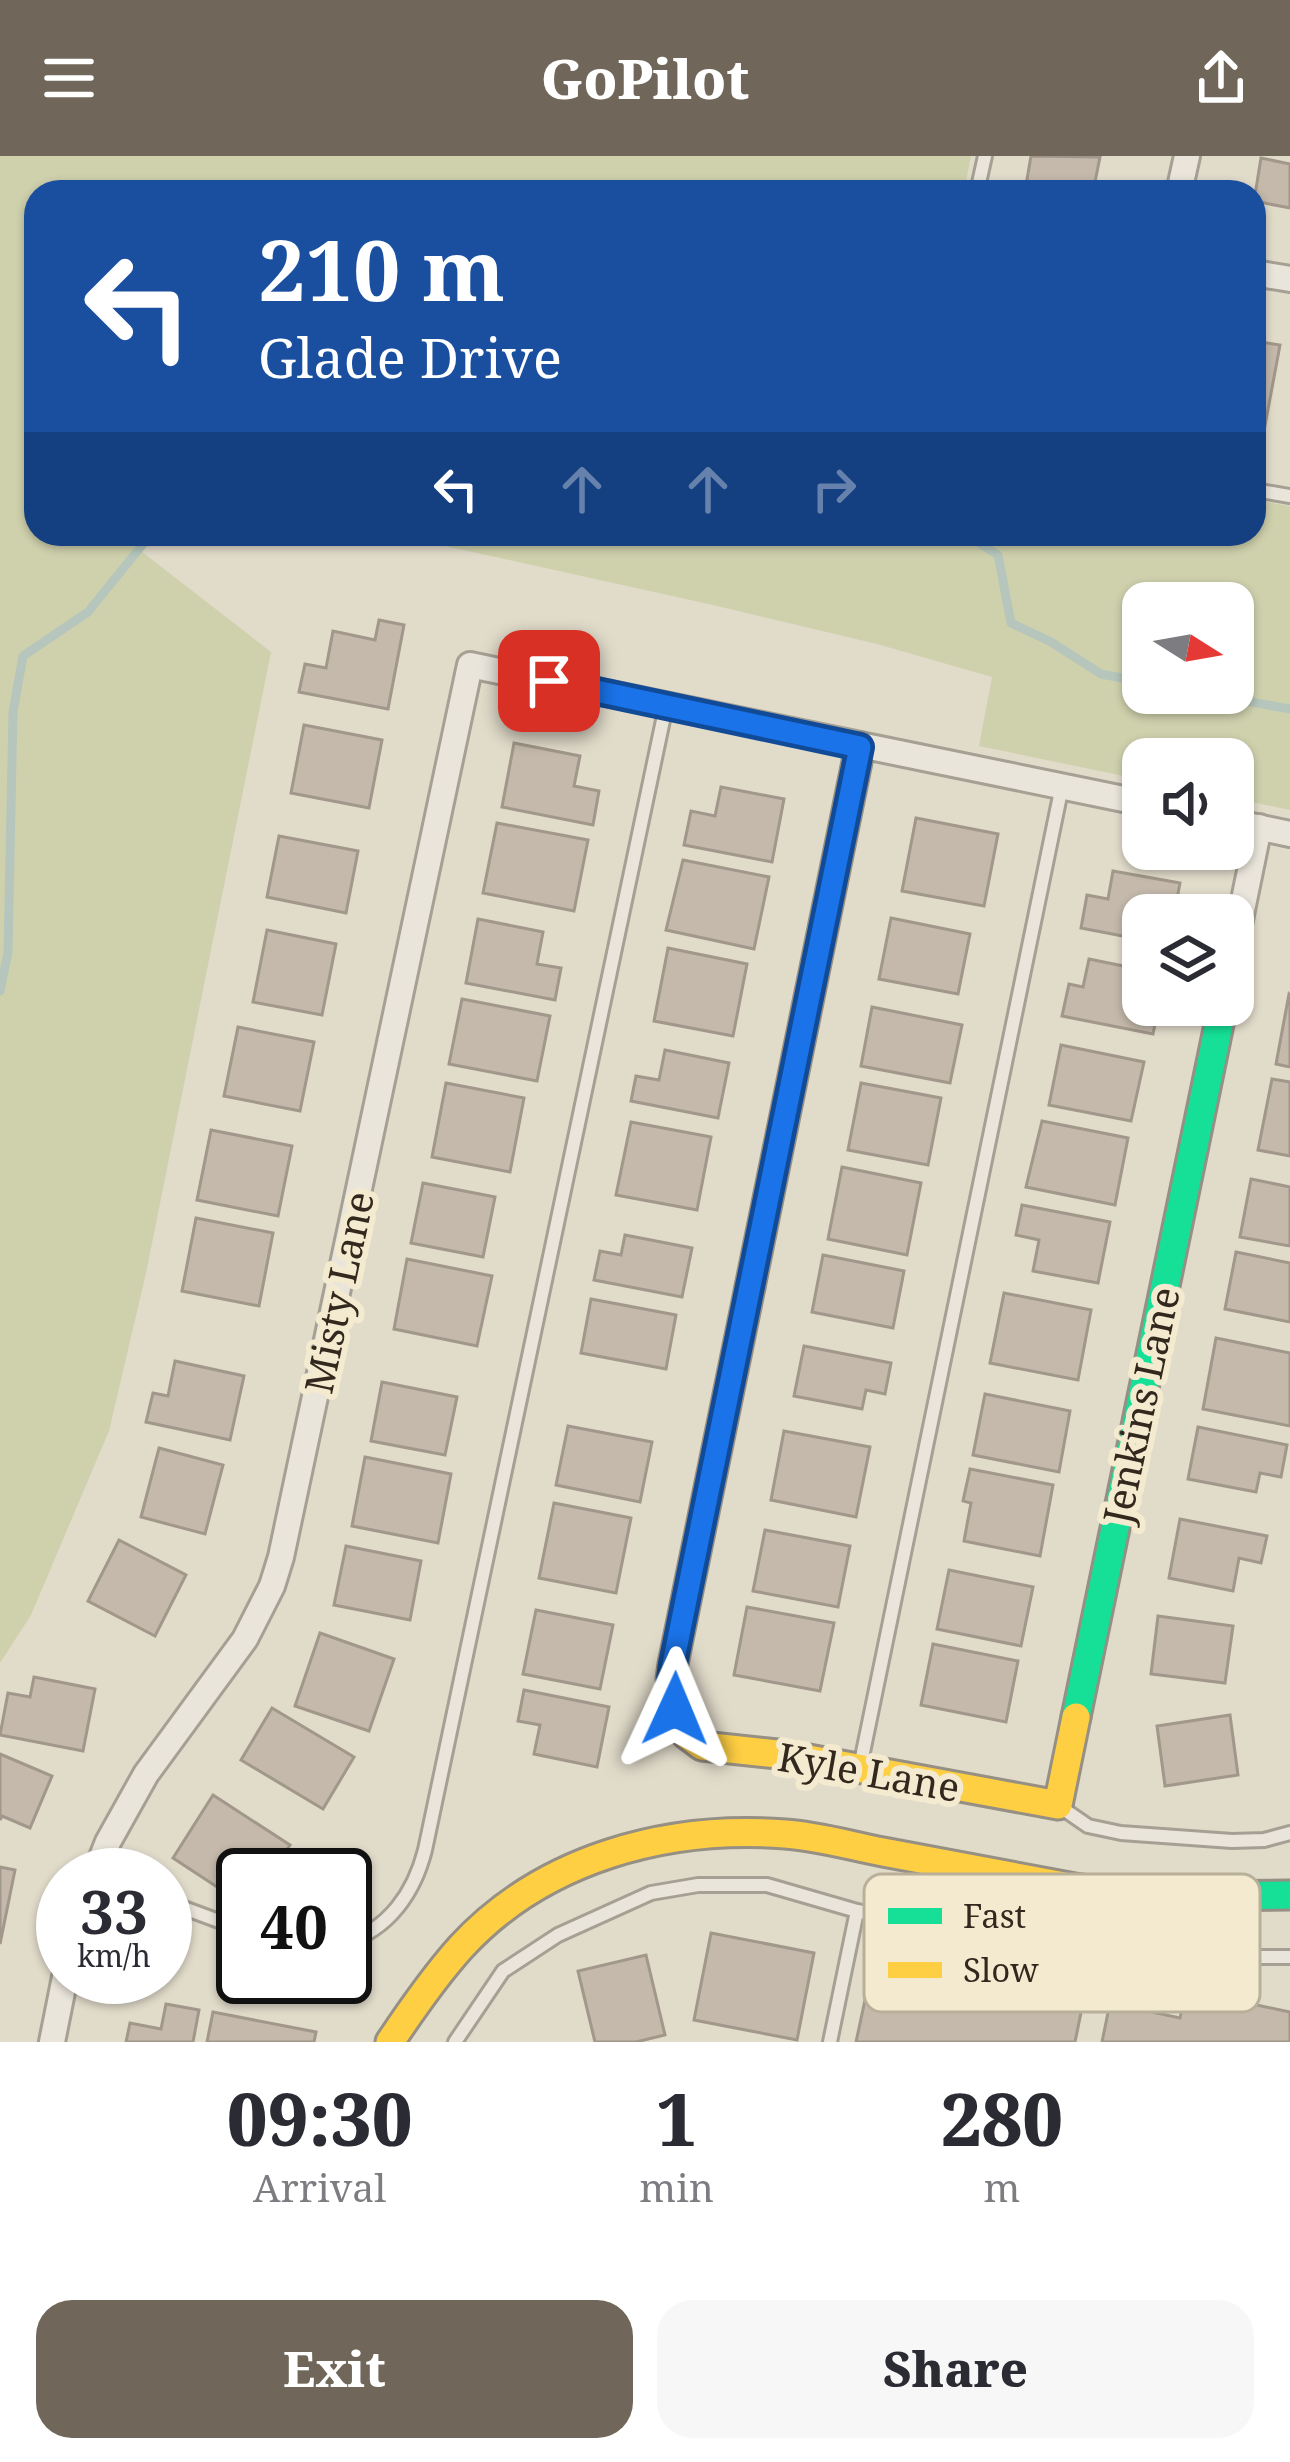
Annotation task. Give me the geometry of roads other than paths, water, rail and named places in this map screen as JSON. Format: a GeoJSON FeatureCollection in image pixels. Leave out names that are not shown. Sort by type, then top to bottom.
{"type":"FeatureCollection","features":[{"type":"Feature","properties":{"kind":"street","name":"Misty Lane"},"geometry":{"type":"LineString","coordinates":[[106,1848],[146,1774],[245,1639],[281,1557],[470,665],[666,706]]}},
{"type":"Feature","properties":{"kind":"street"},"geometry":{"type":"LineString","coordinates":[[666,706],[1122,799]]}},
{"type":"Feature","properties":{"kind":"street","name":"Kyle Lane"},"geometry":{"type":"LineString","coordinates":[[860,747],[671,1697],[686,1734],[702,1746],[775,1753],[1058,1805]]}},
{"type":"Feature","properties":{"kind":"street"},"geometry":{"type":"LineString","coordinates":[[1254,826],[1290,834]]}},
{"type":"Feature","properties":{"kind":"street"},"geometry":{"type":"LineString","coordinates":[[1245,894],[1259,827]]}},
{"type":"Feature","properties":{"kind":"street","name":"Jenkins Lane"},"geometry":{"type":"LineString","coordinates":[[1058,1805],[1218,1026]]}},
{"type":"Feature","properties":{"kind":"street"},"geometry":{"type":"LineString","coordinates":[[390,2042],[430,1981],[479,1927],[536,1886],[600,1855],[665,1838],[759,1831],[1001,1874]]}},
{"type":"Feature","properties":{"kind":"street"},"geometry":{"type":"LineString","coordinates":[[1260,1895],[1290,1895]]}},
{"type":"Feature","properties":{"kind":"street"},"geometry":{"type":"LineString","coordinates":[[52,2042],[60,2004]]}},
{"type":"Feature","properties":{"kind":"lane"},"geometry":{"type":"LineString","coordinates":[[372,1930],[409,1893],[425,1850],[666,706]]}},
{"type":"Feature","properties":{"kind":"lane"},"geometry":{"type":"LineString","coordinates":[[860,1768],[1062,787]]}},
{"type":"Feature","properties":{"kind":"lane"},"geometry":{"type":"LineString","coordinates":[[1058,1805],[1088,1826],[1121,1833],[1232,1841],[1290,1833]]}},
{"type":"Feature","properties":{"kind":"lane"},"geometry":{"type":"LineString","coordinates":[[455,2042],[503,1971],[558,1935],[651,1893],[698,1886],[767,1885],[864,1912]]}},
{"type":"Feature","properties":{"kind":"lane"},"geometry":{"type":"LineString","coordinates":[[830,2042],[857,1911]]}},
{"type":"Feature","properties":{"kind":"waterway"},"geometry":{"type":"LineString","coordinates":[[0,991],[8,952],[13,712],[23,656],[88,612],[141,546]]}},
{"type":"Feature","properties":{"kind":"waterway"},"geometry":{"type":"LineString","coordinates":[[984,546],[998,555],[1011,623],[1101,674],[1122,678]]}},
{"type":"Feature","properties":{"kind":"waterway"},"geometry":{"type":"LineString","coordinates":[[1254,702],[1290,709]]}}]}
